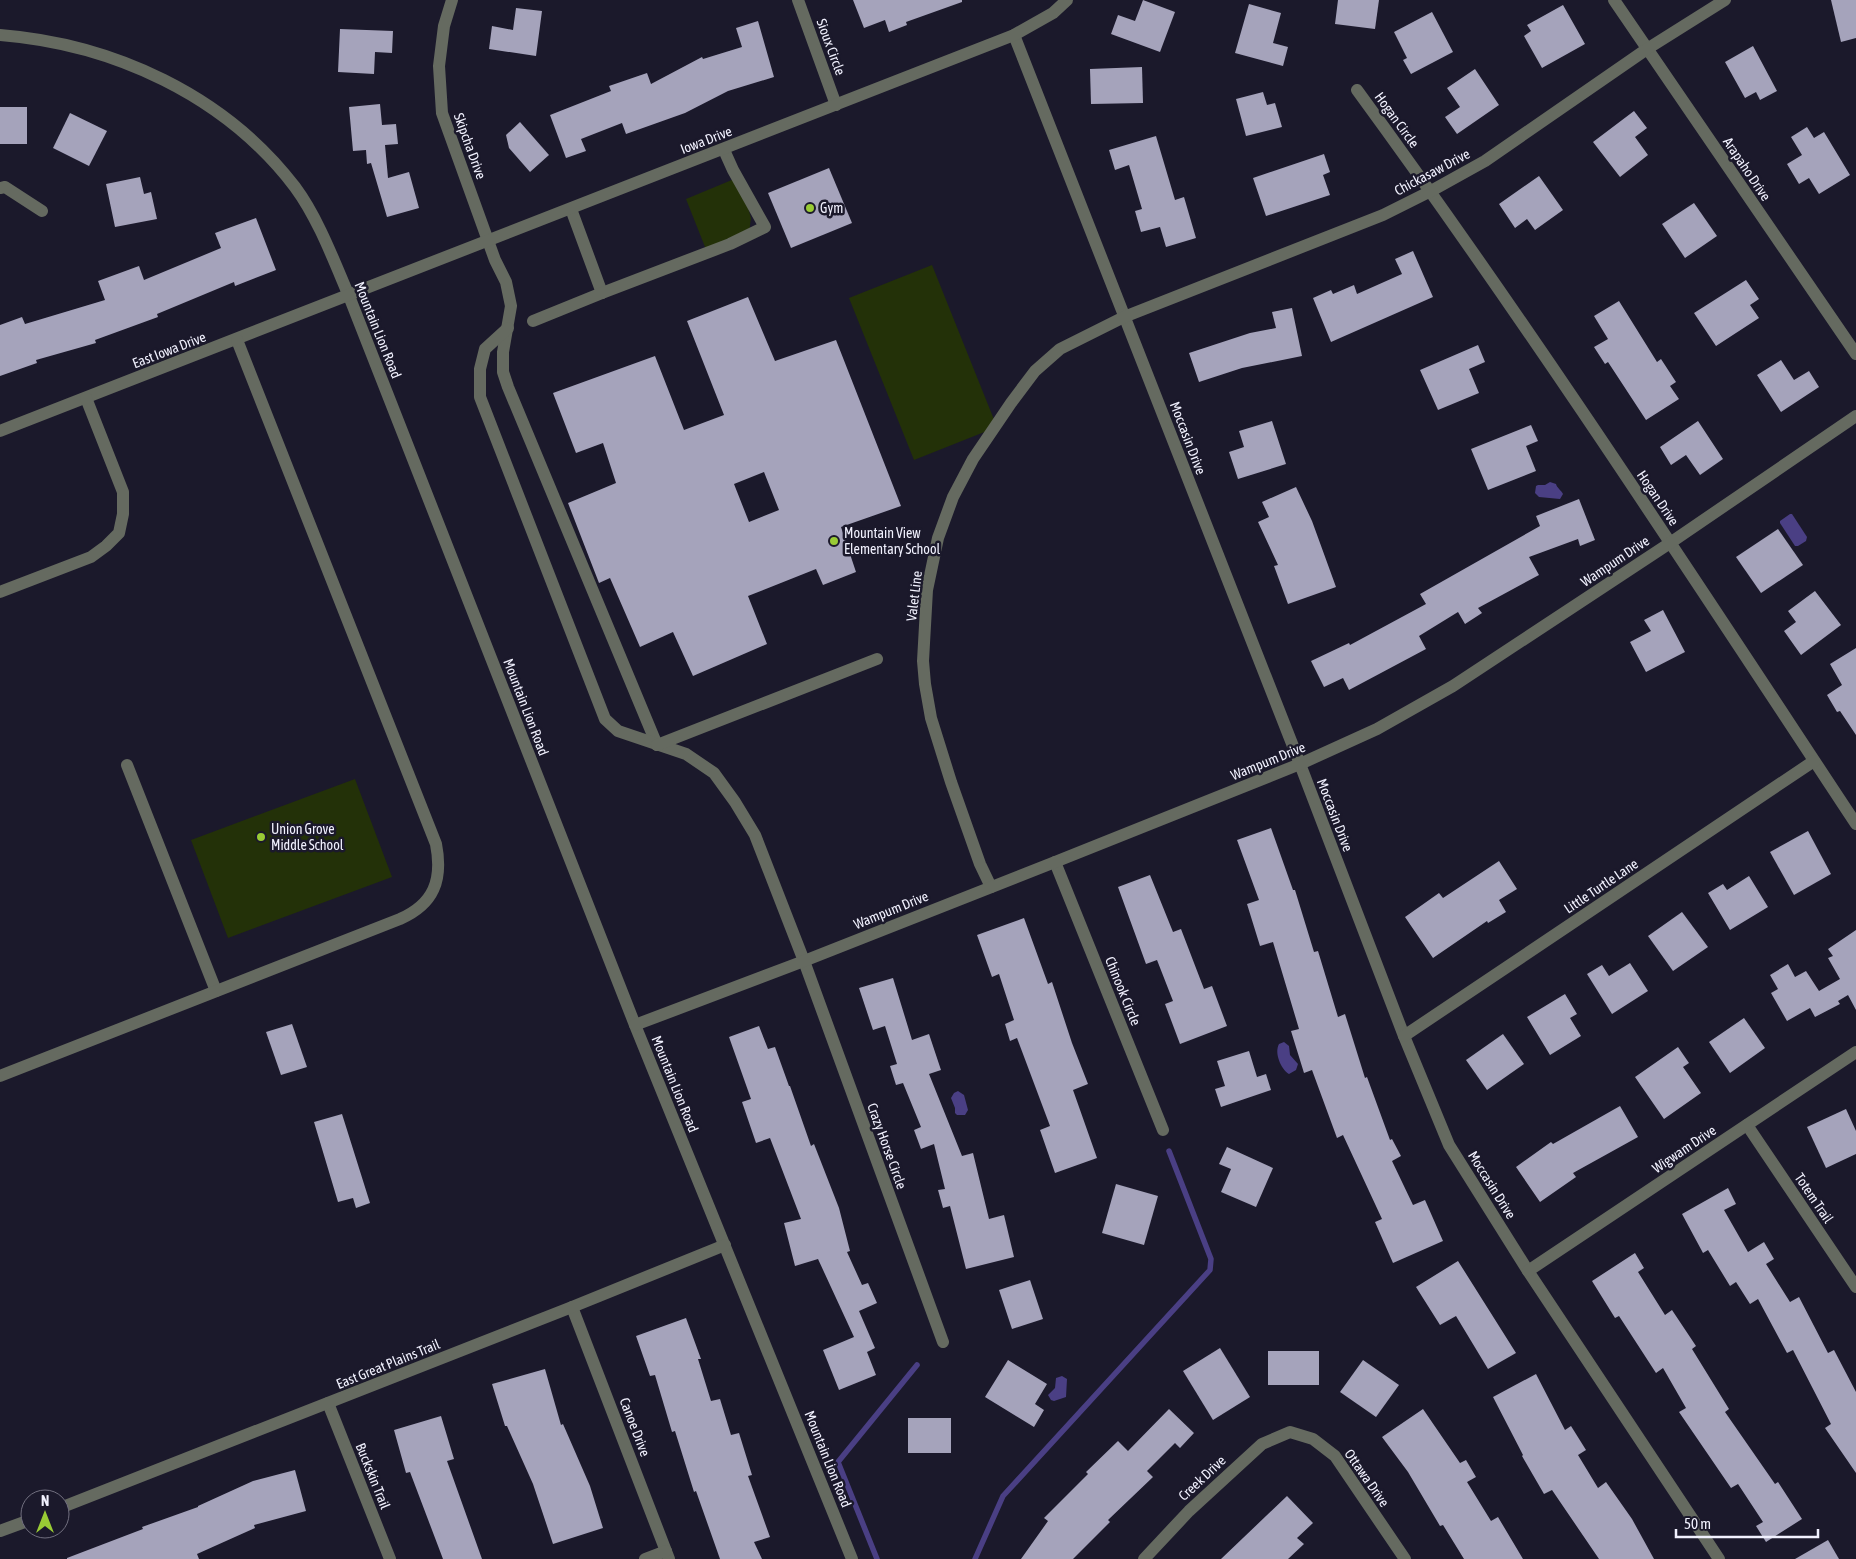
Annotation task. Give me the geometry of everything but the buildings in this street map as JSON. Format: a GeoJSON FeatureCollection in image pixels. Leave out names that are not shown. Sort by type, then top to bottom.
{"type":"FeatureCollection","features":[{"type":"Feature","properties":{"kind":"street","name":"Skipcha Drive"},"geometry":{"type":"LineString","coordinates":[[452,0],[444,26],[439,66],[442,113],[495,260],[506,282],[511,306],[503,352],[503,372],[657,745]]}},
{"type":"Feature","properties":{"kind":"street","name":"Sioux Circle"},"geometry":{"type":"LineString","coordinates":[[798,0],[836,105]]}},
{"type":"Feature","properties":{"kind":"street","name":"Iowa Drive"},"geometry":{"type":"LineString","coordinates":[[349,296],[1014,35],[1053,14],[1067,0]]}},
{"type":"Feature","properties":{"kind":"street","name":"Arapaho Drive"},"geometry":{"type":"LineString","coordinates":[[1614,0],[1856,354]]}},
{"type":"Feature","properties":{"kind":"street","name":"Chickasaw Drive"},"geometry":{"type":"LineString","coordinates":[[1124,317],[1383,215],[1431,191],[1485,161],[1647,49],[1725,0]]}},
{"type":"Feature","properties":{"kind":"street","name":"Mountain Lion Road"},"geometry":{"type":"LineString","coordinates":[[0,35],[67,44],[111,57],[149,72],[211,107],[268,156],[296,188],[323,235],[349,296],[635,1024],[852,1559]]}},
{"type":"Feature","properties":{"kind":"street","name":"Moccasin Drive"},"geometry":{"type":"LineString","coordinates":[[1014,35],[1300,764],[1404,1036],[1449,1145],[1528,1271],[1719,1559]]}},
{"type":"Feature","properties":{"kind":"street","name":"Hogan Circle"},"geometry":{"type":"LineString","coordinates":[[1357,90],[1431,191]]}},
{"type":"Feature","properties":{"kind":"street"},"geometry":{"type":"LineString","coordinates":[[533,322],[602,293],[730,244],[765,227],[724,150]]}},
{"type":"Feature","properties":{"kind":"street"},"geometry":{"type":"LineString","coordinates":[[0,188],[5,187],[42,211]]}},
{"type":"Feature","properties":{"kind":"street","name":"Hogan Drive"},"geometry":{"type":"LineString","coordinates":[[1431,191],[1670,543],[1856,824]]}},
{"type":"Feature","properties":{"kind":"street"},"geometry":{"type":"LineString","coordinates":[[571,208],[602,293]]}},
{"type":"Feature","properties":{"kind":"street","name":"East Iowa Drive"},"geometry":{"type":"LineString","coordinates":[[0,432],[349,296]]}},
{"type":"Feature","properties":{"kind":"street","name":"Valet Line"},"geometry":{"type":"LineString","coordinates":[[991,887],[980,864],[951,782],[931,718],[924,684],[923,661],[927,590],[938,538],[953,497],[973,459],[1035,371],[1060,349],[1124,317]]}},
{"type":"Feature","properties":{"kind":"street","name":"Crazy Horse Circle"},"geometry":{"type":"LineString","coordinates":[[508,328],[485,349],[480,369],[480,397],[605,719],[618,731],[686,754],[714,773],[735,802],[755,835],[804,961],[942,1342]]}},
{"type":"Feature","properties":{"kind":"street"},"geometry":{"type":"LineString","coordinates":[[0,1076],[412,914],[426,903],[434,890],[438,876],[439,861],[436,844],[237,340]]}},
{"type":"Feature","properties":{"kind":"street"},"geometry":{"type":"LineString","coordinates":[[0,592],[91,557],[119,533],[123,514],[123,492],[86,398]]}},
{"type":"Feature","properties":{"kind":"street","name":"Wampum Drive"},"geometry":{"type":"LineString","coordinates":[[635,1024],[804,961],[1055,862],[1300,764],[1377,730],[1453,686],[1670,543],[1856,416]]}},
{"type":"Feature","properties":{"kind":"street"},"geometry":{"type":"LineString","coordinates":[[657,745],[877,659]]}},
{"type":"Feature","properties":{"kind":"street","name":"Little Turtle Lane"},"geometry":{"type":"LineString","coordinates":[[1404,1036],[1814,761]]}},
{"type":"Feature","properties":{"kind":"street"},"geometry":{"type":"LineString","coordinates":[[127,765],[216,991]]}},
{"type":"Feature","properties":{"kind":"street","name":"Chinook Circle"},"geometry":{"type":"LineString","coordinates":[[1055,862],[1163,1130]]}},
{"type":"Feature","properties":{"kind":"street","name":"Wigwam Drive"},"geometry":{"type":"LineString","coordinates":[[1528,1271],[1856,1052]]}},
{"type":"Feature","properties":{"kind":"street","name":"Totem Trail"},"geometry":{"type":"LineString","coordinates":[[1746,1125],[1856,1287]]}},
{"type":"Feature","properties":{"kind":"street","name":"East Great Plains Trail"},"geometry":{"type":"LineString","coordinates":[[70,1504],[725,1245]]}},
{"type":"Feature","properties":{"kind":"street","name":"Canoe Drive"},"geometry":{"type":"LineString","coordinates":[[572,1307],[668,1555]]}},
{"type":"Feature","properties":{"kind":"street","name":"Buckskin Trail"},"geometry":{"type":"LineString","coordinates":[[328,1403],[390,1559]]}},
{"type":"Feature","properties":{"kind":"street","name":"Creek Drive"},"geometry":{"type":"LineString","coordinates":[[1144,1559],[1189,1510],[1262,1444],[1290,1432]]}},
{"type":"Feature","properties":{"kind":"street","name":"Ottawa Drive"},"geometry":{"type":"LineString","coordinates":[[1290,1432],[1313,1439],[1335,1456],[1405,1559]]}},
{"type":"Feature","properties":{"kind":"street"},"geometry":{"type":"LineString","coordinates":[[0,1531],[20,1524]]}},
{"type":"Feature","properties":{"kind":"street"},"geometry":{"type":"LineString","coordinates":[[645,1559],[668,1555]]}},
{"type":"Feature","properties":{"kind":"green space"},"geometry":{"type":"Polygon","coordinates":[[[739,177],[751,218],[749,233],[707,252],[686,199],[739,177]]]}},
{"type":"Feature","properties":{"kind":"green space"},"geometry":{"type":"Polygon","coordinates":[[[932,265],[997,427],[914,460],[849,298],[932,265]]]}},
{"type":"Feature","properties":{"kind":"green space"},"geometry":{"type":"Polygon","coordinates":[[[355,779],[392,877],[228,938],[191,840],[355,779]]]}},
{"type":"Feature","properties":{"kind":"shaded area"},"geometry":{"type":"Polygon","coordinates":[[[1550,482],[1556,484],[1563,494],[1560,499],[1539,497],[1535,493],[1536,486],[1545,485],[1550,482]]]}},
{"type":"Feature","properties":{"kind":"shaded area"},"geometry":{"type":"Polygon","coordinates":[[[1792,514],[1807,537],[1806,541],[1798,546],[1795,546],[1780,523],[1792,514]]]}},
{"type":"Feature","properties":{"kind":"shaded area"},"geometry":{"type":"Polygon","coordinates":[[[1284,1042],[1289,1046],[1290,1055],[1298,1064],[1296,1070],[1289,1074],[1283,1068],[1277,1052],[1279,1044],[1284,1042]]]}},
{"type":"Feature","properties":{"kind":"shaded area"},"geometry":{"type":"Polygon","coordinates":[[[958,1091],[964,1095],[968,1110],[965,1115],[957,1115],[955,1113],[951,1098],[958,1091]]]}},
{"type":"Feature","properties":{"kind":"shaded area"},"geometry":{"type":"Polygon","coordinates":[[[1062,1376],[1067,1379],[1066,1397],[1054,1401],[1051,1400],[1048,1395],[1055,1388],[1056,1378],[1062,1376]]]}},
{"type":"Feature","properties":{"kind":"waterway"},"geometry":{"type":"LineString","coordinates":[[975,1559],[1003,1496],[1210,1270],[1211,1259],[1169,1151]]}},
{"type":"Feature","properties":{"kind":"waterway"},"geometry":{"type":"LineString","coordinates":[[877,1559],[838,1462],[917,1365]]}},
{"type":"Feature","properties":{"kind":"place","name":"Gym"},"geometry":{"type":"Point","coordinates":[810,208]}},
{"type":"Feature","properties":{"kind":"place","name":"Mountain View Elementary School"},"geometry":{"type":"Point","coordinates":[834,541]}},
{"type":"Feature","properties":{"kind":"place","name":"Union Grove Middle School"},"geometry":{"type":"Point","coordinates":[261,837]}}]}
